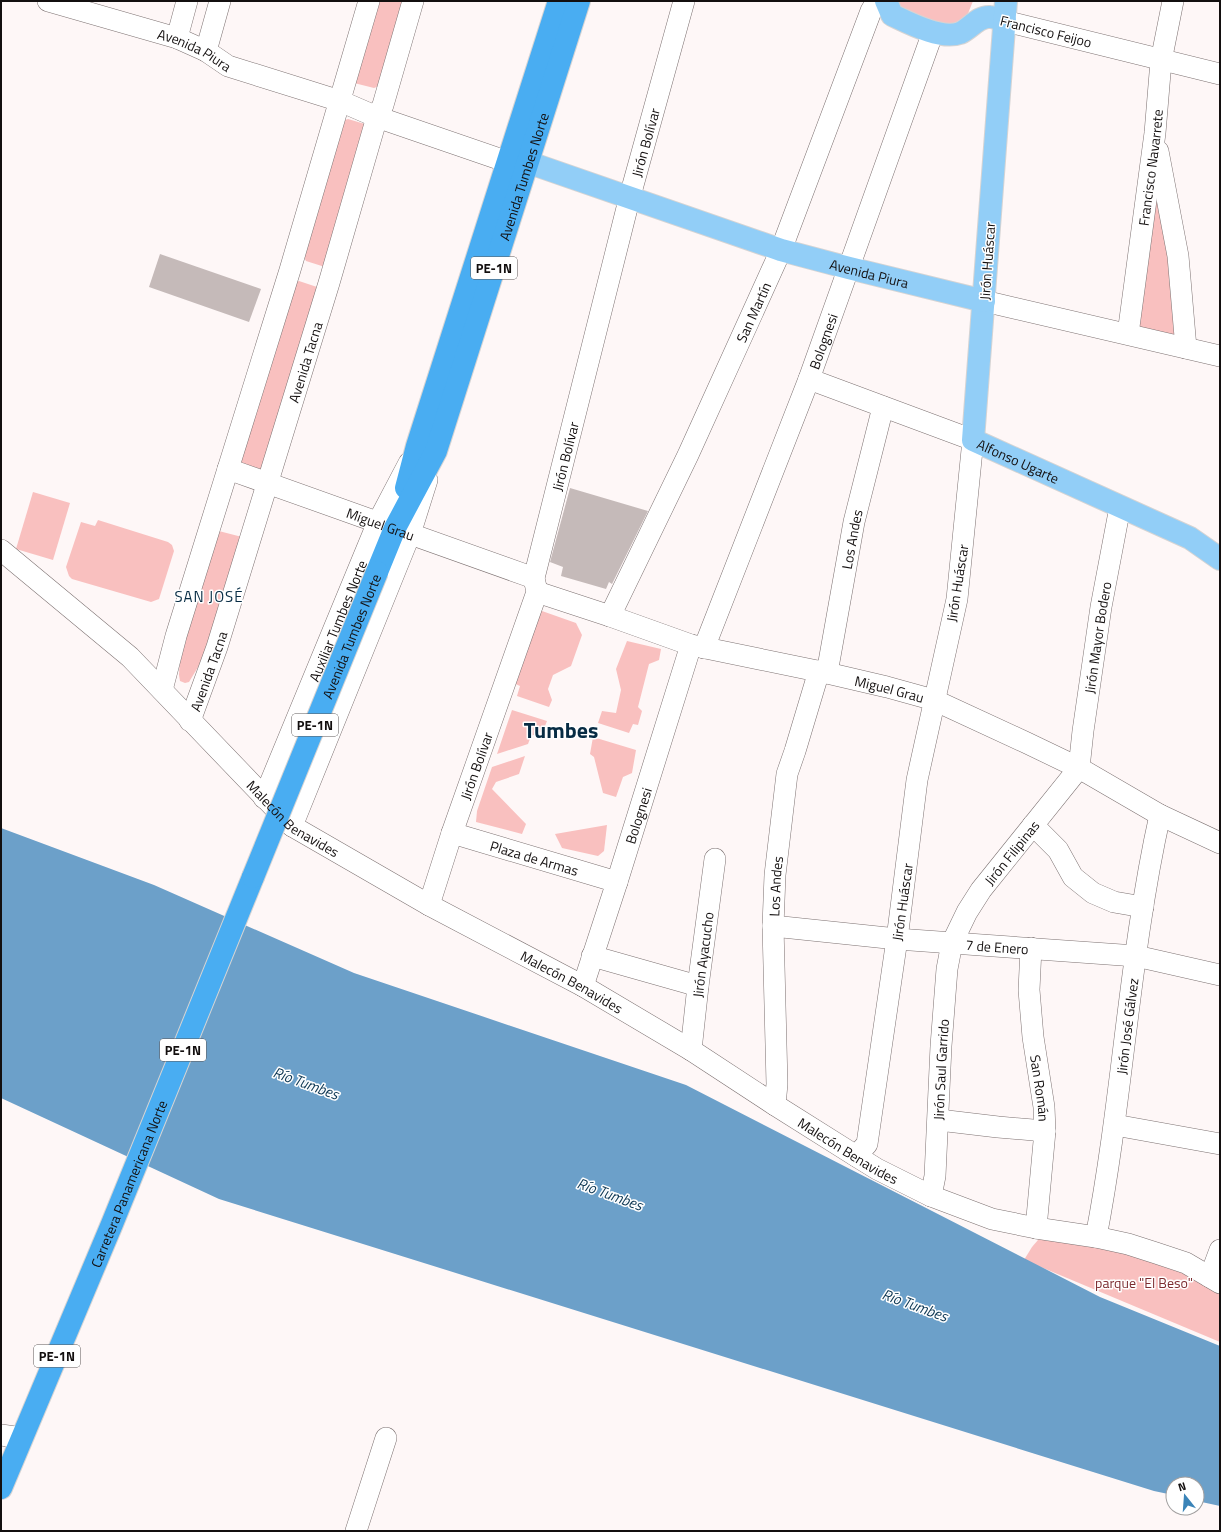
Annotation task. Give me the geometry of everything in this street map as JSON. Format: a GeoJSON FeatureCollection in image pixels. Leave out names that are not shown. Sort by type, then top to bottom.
{"type":"FeatureCollection","features":[{"type":"Feature","properties":{"kind":"highway","name":"Avenida Tumbes Norte"},"geometry":{"type":"LineString","coordinates":[[253,877],[426,448],[516,158],[559,1]]}},
{"type":"Feature","properties":{"kind":"highway","name":"Avenida Tumbes Norte"},"geometry":{"type":"LineString","coordinates":[[516,158],[579,1]]}},
{"type":"Feature","properties":{"kind":"highway","name":"Carretera Panamericana Norte"},"geometry":{"type":"LineString","coordinates":[[1,1488],[112,1224],[253,877]]}},
{"type":"Feature","properties":{"kind":"main road","name":"Francisco Feijoo"},"geometry":{"type":"LineString","coordinates":[[886,1],[892,15],[933,32],[949,34],[960,33],[980,19],[1005,11]]}},
{"type":"Feature","properties":{"kind":"main road","name":"Jirón Huáscar"},"geometry":{"type":"LineString","coordinates":[[973,440],[1005,11]]}},
{"type":"Feature","properties":{"kind":"main road","name":"Avenida Piura"},"geometry":{"type":"LineString","coordinates":[[516,158],[630,196],[780,250],[984,301]]}},
{"type":"Feature","properties":{"kind":"main road","name":"Alfonso Ugarte"},"geometry":{"type":"LineString","coordinates":[[973,440],[1190,538],[1220,559]]}},
{"type":"Feature","properties":{"kind":"street","name":"Avenida Piura"},"geometry":{"type":"LineString","coordinates":[[48,1],[177,38],[206,50],[228,66],[340,101],[380,111],[516,158]]}},
{"type":"Feature","properties":{"kind":"street"},"geometry":{"type":"LineString","coordinates":[[177,38],[187,1]]}},
{"type":"Feature","properties":{"kind":"street"},"geometry":{"type":"LineString","coordinates":[[206,50],[220,1]]}},
{"type":"Feature","properties":{"kind":"street"},"geometry":{"type":"LineString","coordinates":[[162,690],[176,636],[290,270],[369,1]]}},
{"type":"Feature","properties":{"kind":"street","name":"Avenida Tacna"},"geometry":{"type":"LineString","coordinates":[[190,721],[217,647],[330,283],[413,1]]}},
{"type":"Feature","properties":{"kind":"street","name":"Jirón Bolívar"},"geometry":{"type":"LineString","coordinates":[[429,905],[536,585],[630,196],[684,1]]}},
{"type":"Feature","properties":{"kind":"street","name":"San Martín"},"geometry":{"type":"LineString","coordinates":[[610,616],[688,455],[780,250],[871,11],[877,1]]}},
{"type":"Feature","properties":{"kind":"street","name":"Francisco Navarrete"},"geometry":{"type":"LineString","coordinates":[[1128,334],[1155,133],[1161,61],[1173,1]]}},
{"type":"Feature","properties":{"kind":"street","name":"Francisco Feijoo"},"geometry":{"type":"LineString","coordinates":[[1005,11],[1161,61],[1220,74]]}},
{"type":"Feature","properties":{"kind":"street","name":"Bolognesi"},"geometry":{"type":"LineString","coordinates":[[582,986],[697,646],[809,379],[933,32]]}},
{"type":"Feature","properties":{"kind":"street"},"geometry":{"type":"LineString","coordinates":[[1155,133],[1178,256],[1186,348]]}},
{"type":"Feature","properties":{"kind":"street","name":"Avenida Piura"},"geometry":{"type":"LineString","coordinates":[[984,301],[1220,356]]}},
{"type":"Feature","properties":{"kind":"street","name":"Alfonso Ugarte"},"geometry":{"type":"LineString","coordinates":[[809,379],[973,440]]}},
{"type":"Feature","properties":{"kind":"street","name":"Los Andes"},"geometry":{"type":"LineString","coordinates":[[775,1105],[777,1084],[773,926],[775,875],[787,774],[823,672],[854,522],[883,407]]}},
{"type":"Feature","properties":{"kind":"street","name":"Jirón Huáscar"},"geometry":{"type":"LineString","coordinates":[[856,1156],[867,1144],[897,939],[917,780],[957,599],[973,440]]}},
{"type":"Feature","properties":{"kind":"street","name":"Miguel Grau"},"geometry":{"type":"LineString","coordinates":[[228,469],[394,528],[610,616],[697,646],[823,672],[934,700],[1079,768],[1160,815],[1220,844]]}},
{"type":"Feature","properties":{"kind":"street","name":"Jirón Mayor Bodero"},"geometry":{"type":"LineString","coordinates":[[1079,768],[1101,607],[1120,507]]}},
{"type":"Feature","properties":{"kind":"street"},"geometry":{"type":"LineString","coordinates":[[292,826],[394,528]]}},
{"type":"Feature","properties":{"kind":"street","name":"Auxiliar Tumbes Norte"},"geometry":{"type":"LineString","coordinates":[[264,798],[394,528]]}},
{"type":"Feature","properties":{"kind":"street","name":"Malecón Benavides"},"geometry":{"type":"LineString","coordinates":[[1,550],[130,657],[292,826],[429,905],[582,986],[691,1050],[877,1169],[931,1196],[992,1219],[1128,1244],[1186,1263],[1215,1280]]}},
{"type":"Feature","properties":{"kind":"street","name":"Jirón Filipinas"},"geometry":{"type":"LineString","coordinates":[[952,943],[967,912],[981,890],[1079,768]]}},
{"type":"Feature","properties":{"kind":"street","name":"Jirón José Gálvez"},"geometry":{"type":"LineString","coordinates":[[1096,1237],[1115,1124],[1143,907],[1150,862],[1160,815]]}},
{"type":"Feature","properties":{"kind":"street"},"geometry":{"type":"LineString","coordinates":[[1033,825],[1058,850],[1073,877],[1093,893],[1114,902],[1143,907]]}},
{"type":"Feature","properties":{"kind":"street","name":"Plaza de Armas"},"geometry":{"type":"LineString","coordinates":[[452,833],[617,882]]}},
{"type":"Feature","properties":{"kind":"street","name":"Jirón Ayacucho"},"geometry":{"type":"LineString","coordinates":[[691,1050],[715,859]]}},
{"type":"Feature","properties":{"kind":"street","name":"7 de Enero"},"geometry":{"type":"LineString","coordinates":[[773,926],[897,939],[1136,956],[1220,975]]}},
{"type":"Feature","properties":{"kind":"street","name":"Jirón Saul Garrido"},"geometry":{"type":"LineString","coordinates":[[931,1196],[935,1176],[939,1120],[941,1046],[946,976],[952,943]]}},
{"type":"Feature","properties":{"kind":"street","name":"San Román"},"geometry":{"type":"LineString","coordinates":[[1032,948],[1029,990],[1033,1037],[1044,1108],[1045,1131],[1036,1228]]}},
{"type":"Feature","properties":{"kind":"street"},"geometry":{"type":"LineString","coordinates":[[592,956],[698,986]]}},
{"type":"Feature","properties":{"kind":"street"},"geometry":{"type":"LineString","coordinates":[[939,1120],[1045,1131]]}},
{"type":"Feature","properties":{"kind":"street"},"geometry":{"type":"LineString","coordinates":[[1115,1124],[1220,1144]]}},
{"type":"Feature","properties":{"kind":"street"},"geometry":{"type":"LineString","coordinates":[[1215,1280],[1220,1250]]}},
{"type":"Feature","properties":{"kind":"street"},"geometry":{"type":"LineString","coordinates":[[1,1435],[22,1438]]}},
{"type":"Feature","properties":{"kind":"street"},"geometry":{"type":"LineString","coordinates":[[356,1531],[386,1438]]}},
{"type":"Feature","properties":{"kind":"green space"},"geometry":{"type":"Polygon","coordinates":[[[373,1],[404,1],[379,86],[374,88],[350,82],[373,1]]]}},
{"type":"Feature","properties":{"kind":"green space"},"geometry":{"type":"Polygon","coordinates":[[[894,1],[973,1],[967,16],[950,28],[899,12],[894,1]]]}},
{"type":"Feature","properties":{"kind":"green space"},"geometry":{"type":"Polygon","coordinates":[[[348,119],[368,125],[325,267],[306,261],[304,257],[345,120],[348,119]]]}},
{"type":"Feature","properties":{"kind":"green space"},"geometry":{"type":"Polygon","coordinates":[[[1160,189],[1180,336],[1135,326],[1157,192],[1160,189]]]}},
{"type":"Feature","properties":{"kind":"green space"},"geometry":{"type":"Polygon","coordinates":[[[299,281],[317,287],[263,470],[239,462],[294,282],[299,281]]]}},
{"type":"Feature","properties":{"kind":"green space"},"geometry":{"type":"Polygon","coordinates":[[[33,492],[70,503],[53,560],[16,549],[33,492]]]}},
{"type":"Feature","properties":{"kind":"green space"},"geometry":{"type":"Polygon","coordinates":[[[98,520],[168,542],[172,545],[174,551],[159,599],[151,602],[72,579],[69,576],[66,567],[81,522],[95,526],[98,520]]]}},
{"type":"Feature","properties":{"kind":"green space"},"geometry":{"type":"Polygon","coordinates":[[[215,530],[242,537],[209,649],[189,682],[185,683],[180,681],[179,675],[181,638],[215,530]]]}},
{"type":"Feature","properties":{"kind":"green space"},"geometry":{"type":"Polygon","coordinates":[[[538,611],[542,611],[576,623],[582,635],[571,666],[553,675],[548,689],[552,700],[549,707],[517,696],[520,686],[511,682],[538,611]]]}},
{"type":"Feature","properties":{"kind":"green space"},"geometry":{"type":"Polygon","coordinates":[[[627,641],[661,649],[659,660],[649,664],[638,707],[642,711],[638,725],[633,724],[629,733],[598,723],[602,711],[616,713],[621,690],[616,669],[627,641]]]}},
{"type":"Feature","properties":{"kind":"green space"},"geometry":{"type":"Polygon","coordinates":[[[512,710],[547,721],[543,731],[531,736],[528,744],[497,754],[512,710]]]}},
{"type":"Feature","properties":{"kind":"green space"},"geometry":{"type":"Polygon","coordinates":[[[593,737],[636,750],[632,773],[623,777],[616,797],[603,793],[594,757],[590,754],[593,737]]]}},
{"type":"Feature","properties":{"kind":"green space"},"geometry":{"type":"Polygon","coordinates":[[[525,756],[519,774],[496,782],[492,789],[526,824],[522,834],[476,822],[477,811],[492,767],[525,756]]]}},
{"type":"Feature","properties":{"kind":"green space"},"geometry":{"type":"Polygon","coordinates":[[[607,825],[604,851],[598,856],[562,848],[555,834],[607,825]]]}},
{"type":"Feature","properties":{"kind":"green space","name":"parque \"El Beso\""},"geometry":{"type":"Polygon","coordinates":[[[1044,1233],[1153,1257],[1220,1294],[1220,1342],[1024,1260],[1032,1247],[1044,1233]]]}},
{"type":"Feature","properties":{"kind":"water","name":"Río Tumbes"},"geometry":{"type":"Polygon","coordinates":[[[1,828],[154,885],[354,973],[686,1085],[1100,1297],[1220,1346],[1220,1506],[1205,1503],[1205,1476],[1165,1476],[1165,1493],[1154,1491],[219,1199],[1,1098],[1,828]]]}},
{"type":"Feature","properties":{"kind":"building"},"geometry":{"type":"Polygon","coordinates":[[[160,254],[261,289],[249,322],[149,287],[160,254]]]}},
{"type":"Feature","properties":{"kind":"building"},"geometry":{"type":"Polygon","coordinates":[[[570,488],[648,511],[612,584],[609,582],[606,589],[561,576],[563,567],[550,562],[570,488]]]}},
{"type":"Feature","properties":{"kind":"district","name":"SAN JOSÉ"},"geometry":{"type":"Point","coordinates":[209,596]}},
{"type":"Feature","properties":{"kind":"district","name":"Tumbes"},"geometry":{"type":"Point","coordinates":[561,730]}}]}
